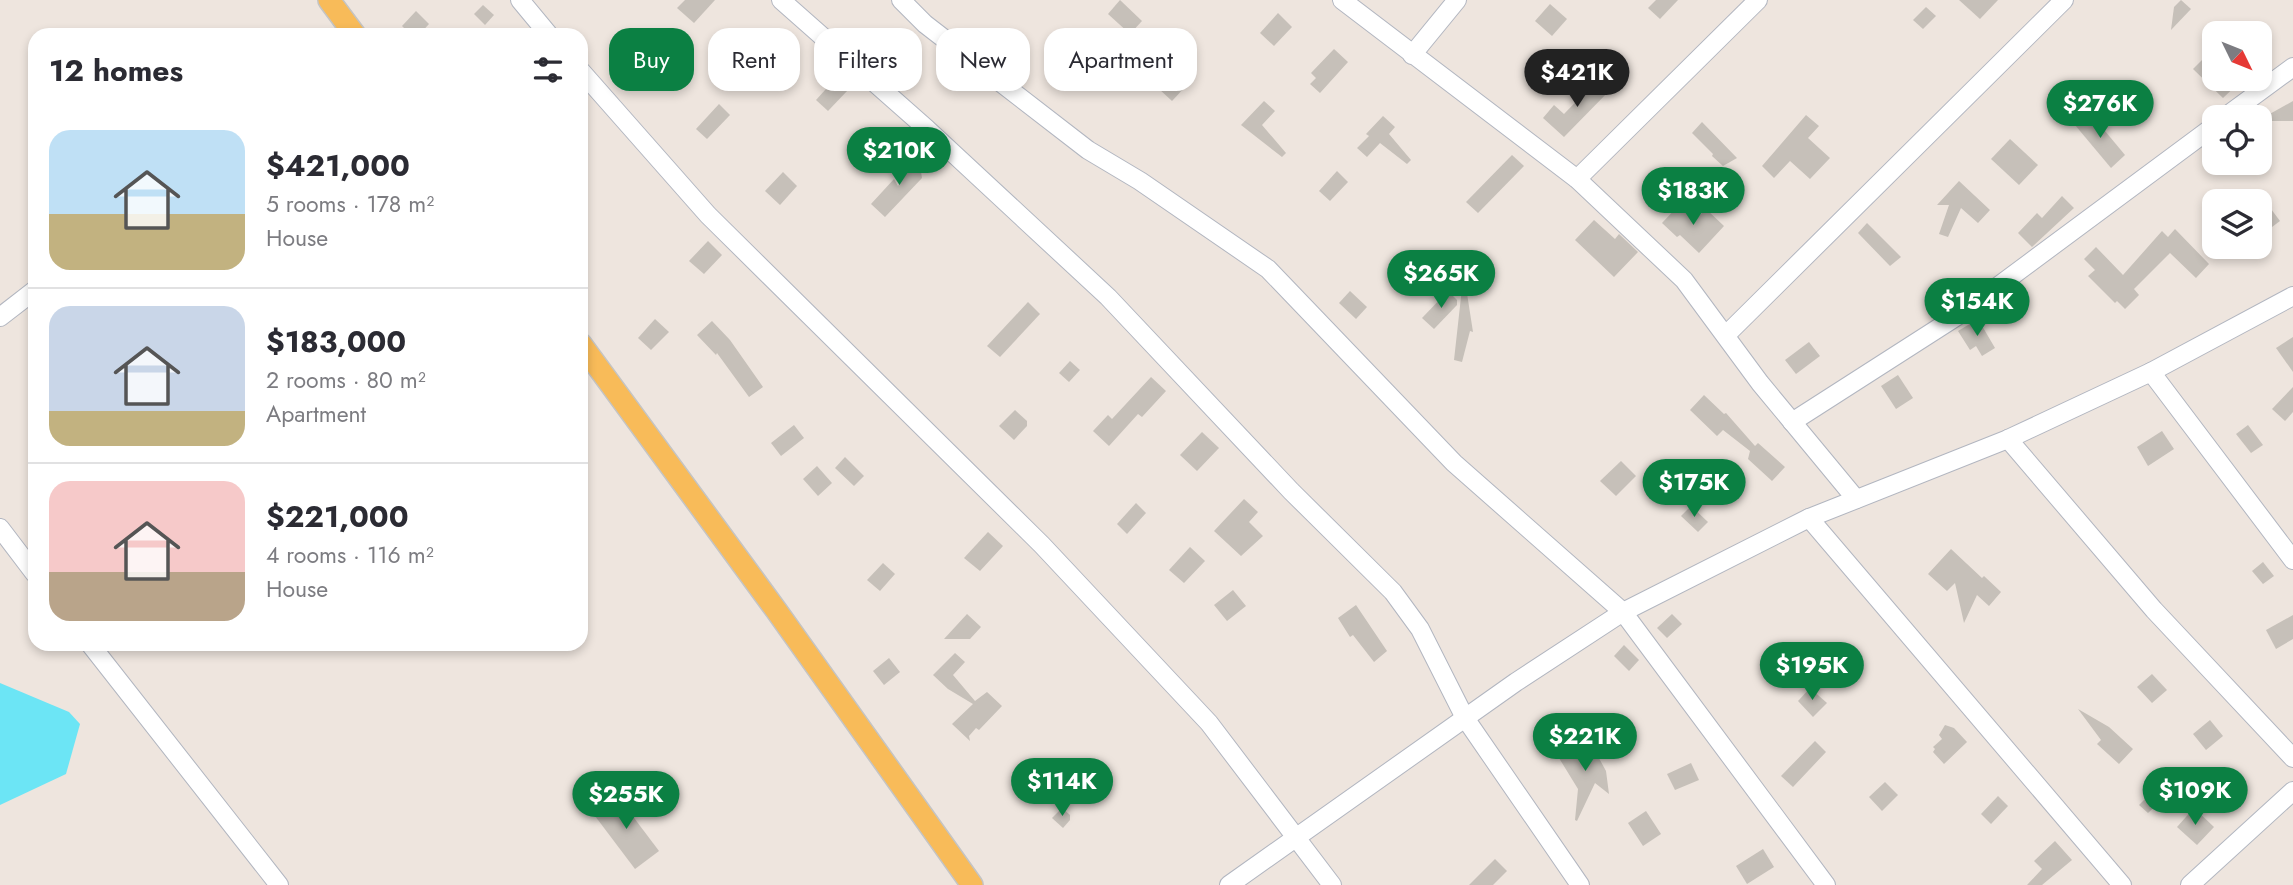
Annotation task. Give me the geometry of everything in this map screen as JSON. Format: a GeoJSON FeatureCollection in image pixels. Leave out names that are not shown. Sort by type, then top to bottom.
{"type":"FeatureCollection","features":[{"type":"Feature","properties":{"kind":"main road"},"geometry":{"type":"LineString","coordinates":[[329,0],[350,28]]}},
{"type":"Feature","properties":{"kind":"main road"},"geometry":{"type":"LineString","coordinates":[[588,354],[972,885]]}},
{"type":"Feature","properties":{"kind":"street"},"geometry":{"type":"LineString","coordinates":[[520,0],[543,28]]}},
{"type":"Feature","properties":{"kind":"street"},"geometry":{"type":"LineString","coordinates":[[781,0],[927,129],[1108,297],[1291,491],[1393,592],[1420,629],[1465,718],[1580,885]]}},
{"type":"Feature","properties":{"kind":"street"},"geometry":{"type":"LineString","coordinates":[[901,0],[925,24],[1087,150],[1140,181],[1268,269],[1454,463],[1623,612],[1826,885]]}},
{"type":"Feature","properties":{"kind":"street"},"geometry":{"type":"LineString","coordinates":[[1342,0],[1577,179],[1684,279],[1792,422],[1856,499]]}},
{"type":"Feature","properties":{"kind":"street"},"geometry":{"type":"LineString","coordinates":[[1412,55],[1457,0]]}},
{"type":"Feature","properties":{"kind":"street"},"geometry":{"type":"LineString","coordinates":[[1577,179],[1758,0]]}},
{"type":"Feature","properties":{"kind":"street"},"geometry":{"type":"LineString","coordinates":[[1726,335],[2064,0]]}},
{"type":"Feature","properties":{"kind":"street"},"geometry":{"type":"LineString","coordinates":[[2241,105],[2293,67]]}},
{"type":"Feature","properties":{"kind":"street"},"geometry":{"type":"LineString","coordinates":[[588,79],[708,215],[1042,545],[1209,723],[1332,885]]}},
{"type":"Feature","properties":{"kind":"street"},"geometry":{"type":"LineString","coordinates":[[1792,422],[1962,313],[2202,135]]}},
{"type":"Feature","properties":{"kind":"street"},"geometry":{"type":"LineString","coordinates":[[0,317],[28,295]]}},
{"type":"Feature","properties":{"kind":"street"},"geometry":{"type":"LineString","coordinates":[[1229,885],[1465,718],[1623,612],[1809,519],[2008,439],[2151,372],[2293,296]]}},
{"type":"Feature","properties":{"kind":"street"},"geometry":{"type":"LineString","coordinates":[[2151,372],[2293,560]]}},
{"type":"Feature","properties":{"kind":"street"},"geometry":{"type":"LineString","coordinates":[[2008,439],[2154,610],[2293,758]]}},
{"type":"Feature","properties":{"kind":"street"},"geometry":{"type":"LineString","coordinates":[[1809,519],[2122,885]]}},
{"type":"Feature","properties":{"kind":"street"},"geometry":{"type":"LineString","coordinates":[[0,528],[28,565]]}},
{"type":"Feature","properties":{"kind":"street"},"geometry":{"type":"LineString","coordinates":[[95,651],[278,885]]}},
{"type":"Feature","properties":{"kind":"street"},"geometry":{"type":"LineString","coordinates":[[2190,885],[2293,791]]}},
{"type":"Feature","properties":{"kind":"water"},"geometry":{"type":"Polygon","coordinates":[[[0,683],[69,712],[80,724],[66,774],[0,805],[0,683]]]}},
{"type":"Feature","properties":{"kind":"building"},"geometry":{"type":"Polygon","coordinates":[[[685,0],[715,0],[694,23],[677,8],[685,0]]]}},
{"type":"Feature","properties":{"kind":"building"},"geometry":{"type":"Polygon","coordinates":[[[1120,0],[1142,21],[1136,28],[1123,28],[1108,14],[1120,0]]]}},
{"type":"Feature","properties":{"kind":"building"},"geometry":{"type":"Polygon","coordinates":[[[1656,0],[1678,0],[1660,19],[1648,8],[1656,0]]]}},
{"type":"Feature","properties":{"kind":"building"},"geometry":{"type":"Polygon","coordinates":[[[1959,0],[1998,0],[1980,19],[1959,0]]]}},
{"type":"Feature","properties":{"kind":"building"},"geometry":{"type":"Polygon","coordinates":[[[2181,0],[2191,9],[2171,30],[2174,7],[2181,0]]]}},
{"type":"Feature","properties":{"kind":"building"},"geometry":{"type":"Polygon","coordinates":[[[1550,4],[1567,19],[1552,36],[1535,21],[1550,4]]]}},
{"type":"Feature","properties":{"kind":"building"},"geometry":{"type":"Polygon","coordinates":[[[483,5],[494,15],[485,25],[474,14],[483,5]]]}},
{"type":"Feature","properties":{"kind":"building"},"geometry":{"type":"Polygon","coordinates":[[[1926,7],[1936,16],[1923,29],[1913,20],[1926,7]]]}},
{"type":"Feature","properties":{"kind":"building"},"geometry":{"type":"Polygon","coordinates":[[[416,11],[429,24],[425,28],[402,26],[416,11]]]}},
{"type":"Feature","properties":{"kind":"building"},"geometry":{"type":"Polygon","coordinates":[[[1278,13],[1292,27],[1274,46],[1260,33],[1278,13]]]}},
{"type":"Feature","properties":{"kind":"building"},"geometry":{"type":"Polygon","coordinates":[[[1334,49],[1348,62],[1320,93],[1310,84],[1316,78],[1311,73],[1334,49]]]}},
{"type":"Feature","properties":{"kind":"building"},"geometry":{"type":"Polygon","coordinates":[[[2202,60],[2202,78],[2193,69],[2202,60]]]}},
{"type":"Feature","properties":{"kind":"building"},"geometry":{"type":"Polygon","coordinates":[[[1599,78],[1611,89],[1564,137],[1543,118],[1554,105],[1564,114],[1599,78]]]}},
{"type":"Feature","properties":{"kind":"building"},"geometry":{"type":"Polygon","coordinates":[[[824,91],[847,91],[828,111],[816,100],[824,91]]]}},
{"type":"Feature","properties":{"kind":"building"},"geometry":{"type":"Polygon","coordinates":[[[1161,91],[1181,91],[1172,101],[1161,91]]]}},
{"type":"Feature","properties":{"kind":"building"},"geometry":{"type":"Polygon","coordinates":[[[2216,91],[2230,91],[2223,98],[2216,91]]]}},
{"type":"Feature","properties":{"kind":"building"},"geometry":{"type":"Polygon","coordinates":[[[1264,101],[1275,111],[1262,125],[1286,153],[1282,157],[1241,125],[1264,101]]]}},
{"type":"Feature","properties":{"kind":"building"},"geometry":{"type":"Polygon","coordinates":[[[2293,101],[2293,121],[2272,121],[2272,113],[2293,101]]]}},
{"type":"Feature","properties":{"kind":"building"},"geometry":{"type":"Polygon","coordinates":[[[719,104],[730,115],[707,139],[696,129],[719,104]]]}},
{"type":"Feature","properties":{"kind":"building"},"geometry":{"type":"Polygon","coordinates":[[[2090,113],[2125,155],[2111,168],[2075,125],[2090,113]]]}},
{"type":"Feature","properties":{"kind":"building"},"geometry":{"type":"Polygon","coordinates":[[[1806,115],[1819,126],[1808,138],[1830,158],[1810,179],[1790,161],[1774,178],[1762,166],[1806,115]]]}},
{"type":"Feature","properties":{"kind":"building"},"geometry":{"type":"Polygon","coordinates":[[[1383,116],[1395,127],[1389,134],[1411,160],[1407,164],[1380,143],[1367,157],[1357,148],[1383,116]]]}},
{"type":"Feature","properties":{"kind":"building"},"geometry":{"type":"Polygon","coordinates":[[[1702,122],[1737,158],[1723,166],[1712,156],[1692,133],[1702,122]]]}},
{"type":"Feature","properties":{"kind":"building"},"geometry":{"type":"Polygon","coordinates":[[[2010,139],[2038,165],[2019,185],[1991,159],[2010,139]]]}},
{"type":"Feature","properties":{"kind":"building"},"geometry":{"type":"Polygon","coordinates":[[[917,147],[922,178],[885,217],[871,204],[894,179],[898,186],[917,147]]]}},
{"type":"Feature","properties":{"kind":"building"},"geometry":{"type":"Polygon","coordinates":[[[1512,155],[1524,166],[1478,213],[1466,202],[1512,155]]]}},
{"type":"Feature","properties":{"kind":"building"},"geometry":{"type":"Polygon","coordinates":[[[1337,171],[1348,182],[1330,201],[1319,191],[1337,171]]]}},
{"type":"Feature","properties":{"kind":"building"},"geometry":{"type":"Polygon","coordinates":[[[783,172],[797,186],[780,205],[765,191],[783,172]]]}},
{"type":"Feature","properties":{"kind":"building"},"geometry":{"type":"Polygon","coordinates":[[[1959,181],[1990,210],[1978,223],[1961,208],[1948,237],[1939,234],[1949,205],[1937,205],[1959,181]]]}},
{"type":"Feature","properties":{"kind":"building"},"geometry":{"type":"Polygon","coordinates":[[[2062,196],[2074,208],[2032,247],[2018,233],[2037,213],[2042,218],[2062,196]]]}},
{"type":"Feature","properties":{"kind":"building"},"geometry":{"type":"Polygon","coordinates":[[[1680,204],[1696,219],[1706,209],[1724,226],[1699,253],[1662,223],[1680,204]]]}},
{"type":"Feature","properties":{"kind":"building"},"geometry":{"type":"Polygon","coordinates":[[[2272,210],[2280,221],[2272,227],[2272,210]]]}},
{"type":"Feature","properties":{"kind":"building"},"geometry":{"type":"Polygon","coordinates":[[[1594,220],[1615,239],[1619,234],[1638,252],[1614,277],[1575,240],[1594,220]]]}},
{"type":"Feature","properties":{"kind":"building"},"geometry":{"type":"Polygon","coordinates":[[[1867,223],[1901,257],[1890,266],[1858,233],[1867,223]]]}},
{"type":"Feature","properties":{"kind":"building"},"geometry":{"type":"Polygon","coordinates":[[[2175,229],[2209,264],[2196,278],[2170,253],[2134,289],[2139,295],[2125,309],[2117,301],[2115,303],[2088,276],[2095,270],[2084,259],[2096,247],[2123,275],[2162,231],[2168,237],[2175,229]]]}},
{"type":"Feature","properties":{"kind":"building"},"geometry":{"type":"Polygon","coordinates":[[[708,241],[722,255],[704,274],[689,261],[708,241]]]}},
{"type":"Feature","properties":{"kind":"building"},"geometry":{"type":"Polygon","coordinates":[[[1466,287],[1473,332],[1470,331],[1462,362],[1454,360],[1462,288],[1466,287]]]}},
{"type":"Feature","properties":{"kind":"building"},"geometry":{"type":"Polygon","coordinates":[[[1350,291],[1367,307],[1356,319],[1339,303],[1350,291]]]}},
{"type":"Feature","properties":{"kind":"building"},"geometry":{"type":"Polygon","coordinates":[[[1448,291],[1457,300],[1457,305],[1434,329],[1422,318],[1448,291]]]}},
{"type":"Feature","properties":{"kind":"building"},"geometry":{"type":"Polygon","coordinates":[[[1028,302],[1040,314],[1000,357],[987,346],[1028,302]]]}},
{"type":"Feature","properties":{"kind":"building"},"geometry":{"type":"Polygon","coordinates":[[[655,319],[669,332],[651,350],[638,338],[655,319]]]}},
{"type":"Feature","properties":{"kind":"building"},"geometry":{"type":"Polygon","coordinates":[[[1978,319],[1995,348],[1982,356],[1976,346],[1970,350],[1958,331],[1978,319]]]}},
{"type":"Feature","properties":{"kind":"building"},"geometry":{"type":"Polygon","coordinates":[[[712,321],[730,340],[763,387],[749,397],[717,353],[716,355],[697,335],[712,321]]]}},
{"type":"Feature","properties":{"kind":"building"},"geometry":{"type":"Polygon","coordinates":[[[2293,337],[2293,372],[2276,348],[2293,337]]]}},
{"type":"Feature","properties":{"kind":"building"},"geometry":{"type":"Polygon","coordinates":[[[1809,342],[1820,356],[1796,374],[1785,360],[1809,342]]]}},
{"type":"Feature","properties":{"kind":"building"},"geometry":{"type":"Polygon","coordinates":[[[1070,361],[1080,370],[1069,382],[1059,373],[1070,361]]]}},
{"type":"Feature","properties":{"kind":"building"},"geometry":{"type":"Polygon","coordinates":[[[1898,375],[1913,398],[1896,409],[1881,386],[1898,375]]]}},
{"type":"Feature","properties":{"kind":"building"},"geometry":{"type":"Polygon","coordinates":[[[1151,377],[1166,391],[1142,417],[1138,414],[1109,446],[1093,431],[1108,415],[1112,419],[1151,377]]]}},
{"type":"Feature","properties":{"kind":"building"},"geometry":{"type":"Polygon","coordinates":[[[2293,387],[2293,412],[2285,421],[2272,409],[2293,387]]]}},
{"type":"Feature","properties":{"kind":"building"},"geometry":{"type":"Polygon","coordinates":[[[1704,395],[1726,413],[1755,446],[1758,443],[1785,467],[1772,481],[1748,459],[1750,451],[1723,430],[1717,436],[1690,410],[1704,395]]]}},
{"type":"Feature","properties":{"kind":"building"},"geometry":{"type":"Polygon","coordinates":[[[1015,410],[1027,421],[1027,426],[1014,440],[999,426],[1015,410]]]}},
{"type":"Feature","properties":{"kind":"building"},"geometry":{"type":"Polygon","coordinates":[[[794,425],[804,438],[781,456],[771,443],[794,425]]]}},
{"type":"Feature","properties":{"kind":"building"},"geometry":{"type":"Polygon","coordinates":[[[2248,425],[2263,445],[2251,453],[2236,434],[2248,425]]]}},
{"type":"Feature","properties":{"kind":"building"},"geometry":{"type":"Polygon","coordinates":[[[2162,431],[2174,449],[2148,466],[2137,447],[2162,431]]]}},
{"type":"Feature","properties":{"kind":"building"},"geometry":{"type":"Polygon","coordinates":[[[1202,432],[1219,448],[1197,471],[1180,455],[1202,432]]]}},
{"type":"Feature","properties":{"kind":"building"},"geometry":{"type":"Polygon","coordinates":[[[845,457],[864,476],[854,486],[835,468],[845,457]]]}},
{"type":"Feature","properties":{"kind":"building"},"geometry":{"type":"Polygon","coordinates":[[[1621,461],[1636,476],[1616,496],[1600,481],[1621,461]]]}},
{"type":"Feature","properties":{"kind":"building"},"geometry":{"type":"Polygon","coordinates":[[[817,466],[832,483],[818,496],[803,479],[817,466]]]}},
{"type":"Feature","properties":{"kind":"building"},"geometry":{"type":"Polygon","coordinates":[[[1244,499],[1258,512],[1249,522],[1263,536],[1241,556],[1214,531],[1244,499]]]}},
{"type":"Feature","properties":{"kind":"building"},"geometry":{"type":"Polygon","coordinates":[[[1136,503],[1146,513],[1127,534],[1117,524],[1136,503]]]}},
{"type":"Feature","properties":{"kind":"building"},"geometry":{"type":"Polygon","coordinates":[[[1691,506],[1708,522],[1698,532],[1681,516],[1691,506]]]}},
{"type":"Feature","properties":{"kind":"building"},"geometry":{"type":"Polygon","coordinates":[[[988,532],[1003,546],[980,571],[964,558],[988,532]]]}},
{"type":"Feature","properties":{"kind":"building"},"geometry":{"type":"Polygon","coordinates":[[[1190,547],[1205,561],[1184,583],[1169,570],[1190,547]]]}},
{"type":"Feature","properties":{"kind":"building"},"geometry":{"type":"Polygon","coordinates":[[[1951,549],[2001,592],[1989,606],[1977,595],[1964,623],[1955,583],[1947,591],[1928,574],[1951,549]]]}},
{"type":"Feature","properties":{"kind":"building"},"geometry":{"type":"Polygon","coordinates":[[[2263,562],[2274,576],[2263,584],[2252,571],[2263,562]]]}},
{"type":"Feature","properties":{"kind":"building"},"geometry":{"type":"Polygon","coordinates":[[[883,563],[895,574],[880,591],[867,580],[883,563]]]}},
{"type":"Feature","properties":{"kind":"building"},"geometry":{"type":"Polygon","coordinates":[[[1233,590],[1246,606],[1227,621],[1214,605],[1233,590]]]}},
{"type":"Feature","properties":{"kind":"building"},"geometry":{"type":"Polygon","coordinates":[[[1356,605],[1387,651],[1374,662],[1353,635],[1350,637],[1338,618],[1356,605]]]}},
{"type":"Feature","properties":{"kind":"building"},"geometry":{"type":"Polygon","coordinates":[[[967,614],[981,627],[970,639],[944,639],[967,614]]]}},
{"type":"Feature","properties":{"kind":"building"},"geometry":{"type":"Polygon","coordinates":[[[1672,614],[1682,624],[1667,638],[1657,628],[1672,614]]]}},
{"type":"Feature","properties":{"kind":"building"},"geometry":{"type":"Polygon","coordinates":[[[2293,615],[2293,639],[2276,649],[2266,630],[2293,615]]]}},
{"type":"Feature","properties":{"kind":"building"},"geometry":{"type":"Polygon","coordinates":[[[1624,645],[1639,660],[1629,671],[1614,656],[1624,645]]]}},
{"type":"Feature","properties":{"kind":"building"},"geometry":{"type":"Polygon","coordinates":[[[955,653],[965,662],[953,675],[975,701],[987,692],[1002,706],[979,730],[976,728],[969,736],[970,741],[952,724],[973,704],[948,689],[933,675],[955,653]]]}},
{"type":"Feature","properties":{"kind":"building"},"geometry":{"type":"Polygon","coordinates":[[[889,658],[900,672],[884,685],[873,671],[889,658]]]}},
{"type":"Feature","properties":{"kind":"building"},"geometry":{"type":"Polygon","coordinates":[[[2152,674],[2167,690],[2152,703],[2137,687],[2152,674]]]}},
{"type":"Feature","properties":{"kind":"building"},"geometry":{"type":"Polygon","coordinates":[[[1810,688],[1827,703],[1813,717],[1798,701],[1810,688]]]}},
{"type":"Feature","properties":{"kind":"building"},"geometry":{"type":"Polygon","coordinates":[[[2078,709],[2109,727],[2133,749],[2119,764],[2097,744],[2101,740],[2078,709]]]}},
{"type":"Feature","properties":{"kind":"building"},"geometry":{"type":"Polygon","coordinates":[[[2210,720],[2223,736],[2206,750],[2193,734],[2210,720]]]}},
{"type":"Feature","properties":{"kind":"building"},"geometry":{"type":"Polygon","coordinates":[[[1945,725],[1954,728],[1967,742],[1944,764],[1933,752],[1933,747],[1942,739],[1939,735],[1945,725]]]}},
{"type":"Feature","properties":{"kind":"building"},"geometry":{"type":"Polygon","coordinates":[[[1589,740],[1606,771],[1609,794],[1595,783],[1577,821],[1578,789],[1559,758],[1589,740]]]}},
{"type":"Feature","properties":{"kind":"building"},"geometry":{"type":"Polygon","coordinates":[[[1815,741],[1826,752],[1793,787],[1781,776],[1815,741]]]}},
{"type":"Feature","properties":{"kind":"building"},"geometry":{"type":"Polygon","coordinates":[[[1691,763],[1699,780],[1675,790],[1667,774],[1691,763]]]}},
{"type":"Feature","properties":{"kind":"building"},"geometry":{"type":"Polygon","coordinates":[[[2164,781],[2169,781],[2187,798],[2176,809],[2156,790],[2164,781]]]}},
{"type":"Feature","properties":{"kind":"building"},"geometry":{"type":"Polygon","coordinates":[[[1885,782],[1898,795],[1882,811],[1869,797],[1885,782]]]}},
{"type":"Feature","properties":{"kind":"building"},"geometry":{"type":"Polygon","coordinates":[[[2154,790],[2163,799],[2148,813],[2139,805],[2154,790]]]}},
{"type":"Feature","properties":{"kind":"building"},"geometry":{"type":"Polygon","coordinates":[[[616,794],[659,851],[635,869],[592,812],[616,794]]]}},
{"type":"Feature","properties":{"kind":"building"},"geometry":{"type":"Polygon","coordinates":[[[1998,796],[2008,806],[1991,824],[1981,814],[1998,796]]]}},
{"type":"Feature","properties":{"kind":"building"},"geometry":{"type":"Polygon","coordinates":[[[1062,808],[1070,815],[1070,820],[1063,828],[1052,818],[1062,808]]]}},
{"type":"Feature","properties":{"kind":"building"},"geometry":{"type":"Polygon","coordinates":[[[2194,808],[2214,827],[2197,845],[2177,827],[2194,808]]]}},
{"type":"Feature","properties":{"kind":"building"},"geometry":{"type":"Polygon","coordinates":[[[1646,811],[1661,834],[1643,846],[1628,823],[1646,811]]]}},
{"type":"Feature","properties":{"kind":"building"},"geometry":{"type":"Polygon","coordinates":[[[2055,841],[2072,860],[2042,885],[2027,885],[2042,869],[2034,861],[2055,841]]]}},
{"type":"Feature","properties":{"kind":"building"},"geometry":{"type":"Polygon","coordinates":[[[1763,849],[1774,867],[1747,884],[1736,866],[1763,849]]]}},
{"type":"Feature","properties":{"kind":"building"},"geometry":{"type":"Polygon","coordinates":[[[1495,859],[1507,871],[1493,885],[1469,885],[1495,859]]]}}]}
